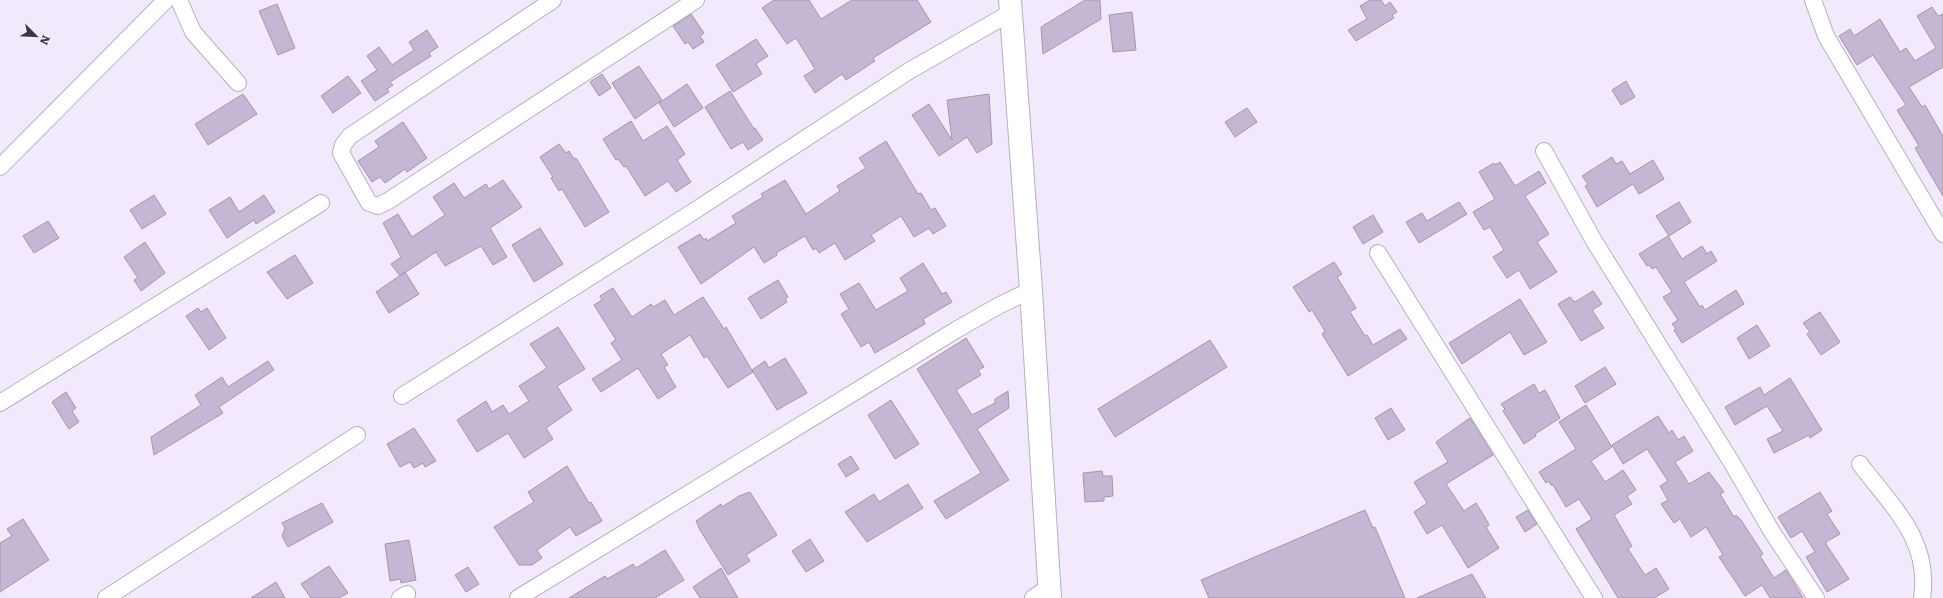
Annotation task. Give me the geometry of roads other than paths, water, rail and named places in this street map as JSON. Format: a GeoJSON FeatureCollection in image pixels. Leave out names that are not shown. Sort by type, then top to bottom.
{"type":"FeatureCollection","features":[{"type":"Feature","properties":{"kind":"street"},"geometry":{"type":"LineString","coordinates":[[0,166],[166,0]]}},
{"type":"Feature","properties":{"kind":"street"},"geometry":{"type":"LineString","coordinates":[[179,0],[193,32],[238,83]]}},
{"type":"Feature","properties":{"kind":"street"},"geometry":{"type":"LineString","coordinates":[[553,0],[350,136],[343,145],[341,153],[369,203],[378,206],[388,201],[696,0]]}},
{"type":"Feature","properties":{"kind":"street"},"geometry":{"type":"LineString","coordinates":[[1814,0],[1826,36],[1943,234]]}},
{"type":"Feature","properties":{"kind":"street"},"geometry":{"type":"LineString","coordinates":[[402,396],[688,215],[909,70],[1010,7],[1031,290],[1044,594]]}},
{"type":"Feature","properties":{"kind":"street"},"geometry":{"type":"LineString","coordinates":[[1544,151],[1594,241],[1728,456],[1772,532],[1816,598]]}},
{"type":"Feature","properties":{"kind":"street"},"geometry":{"type":"LineString","coordinates":[[0,403],[321,203]]}},
{"type":"Feature","properties":{"kind":"street"},"geometry":{"type":"LineString","coordinates":[[1378,253],[1594,598]]}},
{"type":"Feature","properties":{"kind":"street"},"geometry":{"type":"LineString","coordinates":[[518,598],[956,330],[998,306],[1031,290]]}},
{"type":"Feature","properties":{"kind":"street"},"geometry":{"type":"LineString","coordinates":[[106,598],[357,435]]}},
{"type":"Feature","properties":{"kind":"street"},"geometry":{"type":"LineString","coordinates":[[1860,464],[1898,512],[1917,542],[1923,568],[1924,582],[1922,598]]}}]}
